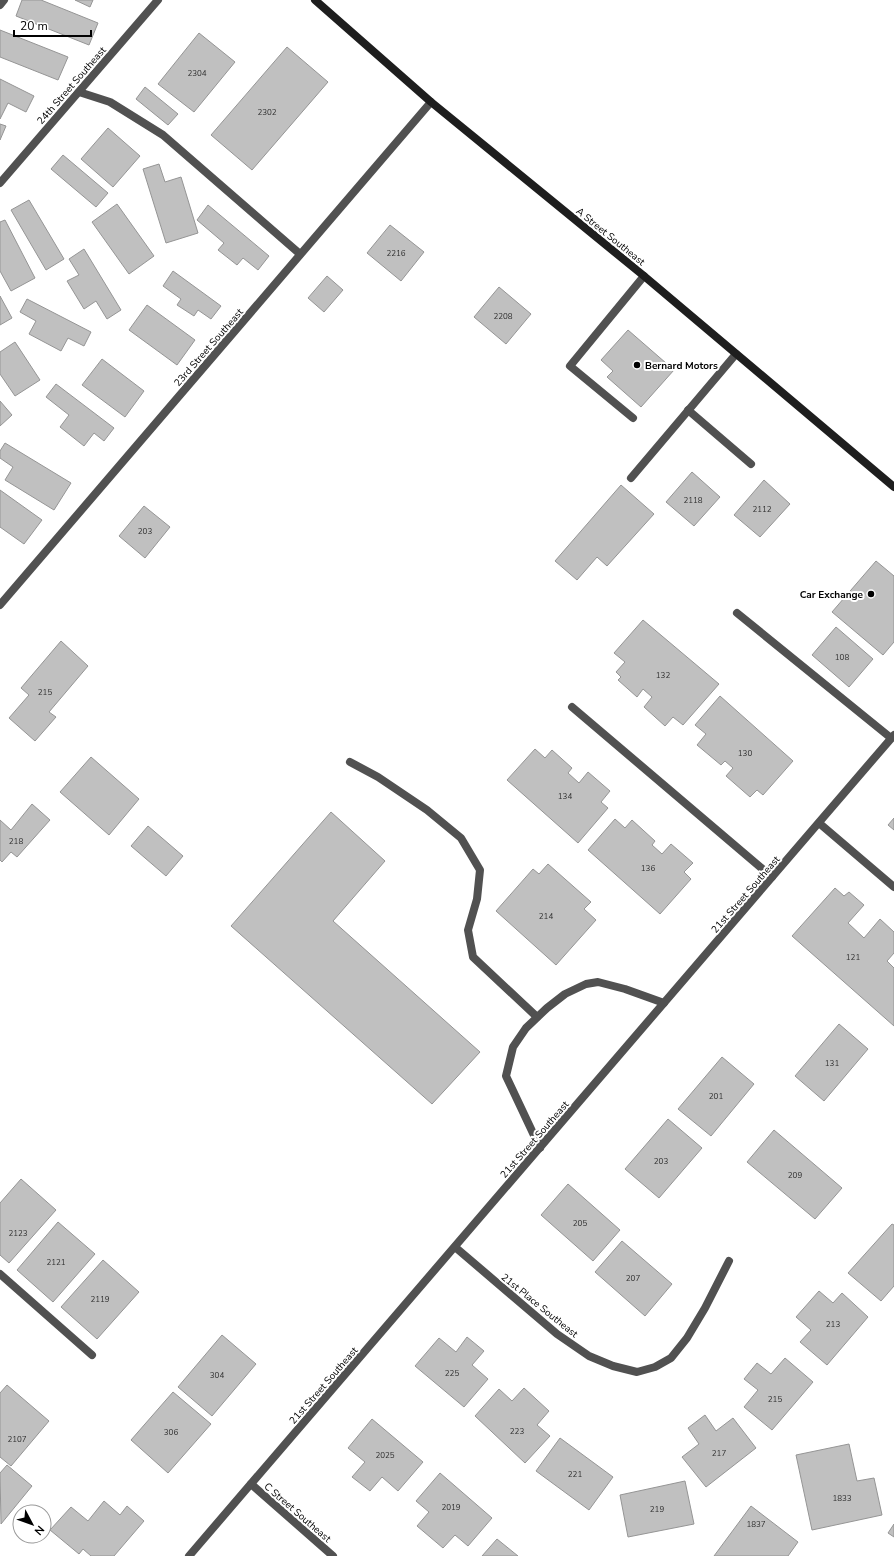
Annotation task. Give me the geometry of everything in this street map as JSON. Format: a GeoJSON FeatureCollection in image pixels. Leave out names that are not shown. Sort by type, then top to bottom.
{"type":"FeatureCollection","features":[{"type":"Feature","properties":{"kind":"main road","name":"A Street Southeast"},"geometry":{"type":"LineString","coordinates":[[315,0],[431,102],[644,276],[894,487]]}},
{"type":"Feature","properties":{"kind":"street"},"geometry":{"type":"LineString","coordinates":[[0,5],[4,0]]}},
{"type":"Feature","properties":{"kind":"street","name":"24th Street Southeast"},"geometry":{"type":"LineString","coordinates":[[0,184],[158,0]]}},
{"type":"Feature","properties":{"kind":"street"},"geometry":{"type":"LineString","coordinates":[[79,92],[110,102],[163,135],[300,254]]}},
{"type":"Feature","properties":{"kind":"street","name":"23rd Street Southeast"},"geometry":{"type":"LineString","coordinates":[[0,605],[431,102]]}},
{"type":"Feature","properties":{"kind":"street"},"geometry":{"type":"LineString","coordinates":[[632,418],[570,366],[644,276]]}},
{"type":"Feature","properties":{"kind":"street"},"geometry":{"type":"LineString","coordinates":[[631,478],[736,354]]}},
{"type":"Feature","properties":{"kind":"street"},"geometry":{"type":"LineString","coordinates":[[688,410],[751,464]]}},
{"type":"Feature","properties":{"kind":"street"},"geometry":{"type":"LineString","coordinates":[[737,613],[893,737]]}},
{"type":"Feature","properties":{"kind":"street"},"geometry":{"type":"LineString","coordinates":[[572,707],[772,877]]}},
{"type":"Feature","properties":{"kind":"street","name":"21st Street Southeast"},"geometry":{"type":"LineString","coordinates":[[189,1556],[893,737]]}},
{"type":"Feature","properties":{"kind":"street"},"geometry":{"type":"LineString","coordinates":[[350,762],[378,777],[427,810],[461,838],[480,870],[477,899],[468,930],[473,957],[537,1017]]}},
{"type":"Feature","properties":{"kind":"street"},"geometry":{"type":"LineString","coordinates":[[819,823],[894,887]]}},
{"type":"Feature","properties":{"kind":"street"},"geometry":{"type":"LineString","coordinates":[[540,1148],[506,1076],[513,1046],[526,1028],[565,994],[586,984],[598,982],[625,989],[664,1003]]}},
{"type":"Feature","properties":{"kind":"street","name":"21st Place Southeast"},"geometry":{"type":"LineString","coordinates":[[455,1246],[557,1334],[589,1356],[613,1366],[637,1372],[655,1367],[671,1358],[687,1338],[705,1308],[729,1261]]}},
{"type":"Feature","properties":{"kind":"street"},"geometry":{"type":"LineString","coordinates":[[0,1274],[92,1355]]}},
{"type":"Feature","properties":{"kind":"street","name":"C Street Southeast"},"geometry":{"type":"LineString","coordinates":[[251,1484],[333,1556]]}},
{"type":"Feature","properties":{"kind":"building"},"geometry":{"type":"Polygon","coordinates":[[[22,0],[41,0],[98,23],[89,45],[16,16],[22,0]]]}},
{"type":"Feature","properties":{"kind":"building"},"geometry":{"type":"Polygon","coordinates":[[[75,0],[93,0],[90,7],[75,0]]]}},
{"type":"Feature","properties":{"kind":"building"},"geometry":{"type":"Polygon","coordinates":[[[0,30],[68,57],[58,80],[0,57],[0,30]]]}},
{"type":"Feature","properties":{"kind":"building"},"geometry":{"type":"Polygon","coordinates":[[[199,33],[235,62],[194,112],[158,84],[199,33]]]}},
{"type":"Feature","properties":{"kind":"building"},"geometry":{"type":"Polygon","coordinates":[[[287,47],[328,82],[252,170],[211,135],[287,47]]]}},
{"type":"Feature","properties":{"kind":"building"},"geometry":{"type":"Polygon","coordinates":[[[0,79],[34,96],[26,112],[8,103],[0,119],[0,79]]]}},
{"type":"Feature","properties":{"kind":"building"},"geometry":{"type":"Polygon","coordinates":[[[145,87],[178,114],[168,125],[136,99],[145,87]]]}},
{"type":"Feature","properties":{"kind":"building"},"geometry":{"type":"Polygon","coordinates":[[[0,124],[6,126],[0,140],[0,124]]]}},
{"type":"Feature","properties":{"kind":"building"},"geometry":{"type":"Polygon","coordinates":[[[108,128],[140,156],[113,187],[81,159],[108,128]]]}},
{"type":"Feature","properties":{"kind":"building"},"geometry":{"type":"Polygon","coordinates":[[[63,155],[108,193],[96,207],[51,169],[63,155]]]}},
{"type":"Feature","properties":{"kind":"building"},"geometry":{"type":"Polygon","coordinates":[[[159,164],[165,182],[181,177],[198,233],[166,243],[143,169],[159,164]]]}},
{"type":"Feature","properties":{"kind":"building"},"geometry":{"type":"Polygon","coordinates":[[[29,200],[64,259],[46,270],[11,210],[29,200]]]}},
{"type":"Feature","properties":{"kind":"building"},"geometry":{"type":"Polygon","coordinates":[[[117,204],[154,256],[129,274],[92,222],[117,204]]]}},
{"type":"Feature","properties":{"kind":"building"},"geometry":{"type":"Polygon","coordinates":[[[208,205],[269,256],[258,270],[243,258],[237,265],[218,250],[224,243],[197,220],[208,205]]]}},
{"type":"Feature","properties":{"kind":"building"},"geometry":{"type":"Polygon","coordinates":[[[5,220],[35,278],[11,291],[0,271],[0,222],[5,220]]]}},
{"type":"Feature","properties":{"kind":"building"},"geometry":{"type":"Polygon","coordinates":[[[390,225],[424,252],[401,281],[367,253],[390,225]]]}},
{"type":"Feature","properties":{"kind":"building"},"geometry":{"type":"Polygon","coordinates":[[[84,249],[121,310],[107,319],[96,301],[84,309],[67,281],[79,275],[69,259],[84,249]]]}},
{"type":"Feature","properties":{"kind":"building"},"geometry":{"type":"Polygon","coordinates":[[[173,271],[221,306],[211,319],[198,310],[194,316],[177,305],[181,299],[163,286],[173,271]]]}},
{"type":"Feature","properties":{"kind":"building"},"geometry":{"type":"Polygon","coordinates":[[[327,276],[343,290],[324,312],[308,298],[327,276]]]}},
{"type":"Feature","properties":{"kind":"building"},"geometry":{"type":"Polygon","coordinates":[[[499,287],[531,314],[506,344],[474,317],[499,287]]]}},
{"type":"Feature","properties":{"kind":"building"},"geometry":{"type":"Polygon","coordinates":[[[0,296],[12,318],[0,325],[0,296]]]}},
{"type":"Feature","properties":{"kind":"building"},"geometry":{"type":"Polygon","coordinates":[[[27,299],[91,332],[84,346],[68,338],[61,351],[29,334],[36,321],[20,312],[27,299]]]}},
{"type":"Feature","properties":{"kind":"building"},"geometry":{"type":"Polygon","coordinates":[[[147,305],[195,340],[177,365],[129,330],[147,305]]]}},
{"type":"Feature","properties":{"kind":"building","name":"Bernard Motors"},"geometry":{"type":"Polygon","coordinates":[[[628,330],[674,370],[641,407],[607,377],[613,371],[601,360],[628,330]]]}},
{"type":"Feature","properties":{"kind":"building"},"geometry":{"type":"Polygon","coordinates":[[[15,342],[40,380],[15,396],[0,374],[0,352],[15,342]]]}},
{"type":"Feature","properties":{"kind":"building"},"geometry":{"type":"Polygon","coordinates":[[[102,359],[144,391],[125,417],[82,385],[102,359]]]}},
{"type":"Feature","properties":{"kind":"building"},"geometry":{"type":"Polygon","coordinates":[[[56,384],[114,428],[104,441],[94,433],[84,446],[60,427],[69,415],[46,397],[56,384]]]}},
{"type":"Feature","properties":{"kind":"building"},"geometry":{"type":"Polygon","coordinates":[[[0,401],[12,415],[0,426],[0,401]]]}},
{"type":"Feature","properties":{"kind":"building"},"geometry":{"type":"Polygon","coordinates":[[[5,443],[71,483],[54,510],[5,480],[13,467],[0,458],[0,451],[5,443]]]}},
{"type":"Feature","properties":{"kind":"building"},"geometry":{"type":"Polygon","coordinates":[[[692,472],[720,497],[694,526],[666,502],[692,472]]]}},
{"type":"Feature","properties":{"kind":"building"},"geometry":{"type":"Polygon","coordinates":[[[764,480],[790,504],[760,537],[734,515],[764,480]]]}},
{"type":"Feature","properties":{"kind":"building"},"geometry":{"type":"Polygon","coordinates":[[[621,485],[654,514],[607,566],[597,557],[577,580],[555,561],[621,485]]]}},
{"type":"Feature","properties":{"kind":"building"},"geometry":{"type":"Polygon","coordinates":[[[0,490],[42,520],[24,544],[0,527],[0,490]]]}},
{"type":"Feature","properties":{"kind":"building"},"geometry":{"type":"Polygon","coordinates":[[[144,506],[170,527],[145,558],[119,536],[144,506]]]}},
{"type":"Feature","properties":{"kind":"building","name":"Car Exchange"},"geometry":{"type":"Polygon","coordinates":[[[876,561],[894,576],[894,642],[883,655],[832,612],[876,561]]]}},
{"type":"Feature","properties":{"kind":"building"},"geometry":{"type":"Polygon","coordinates":[[[643,620],[719,684],[683,725],[673,717],[665,726],[644,707],[652,697],[643,689],[637,697],[618,680],[621,677],[616,672],[625,662],[614,653],[643,620]]]}},
{"type":"Feature","properties":{"kind":"building"},"geometry":{"type":"Polygon","coordinates":[[[836,627],[873,659],[849,687],[812,655],[836,627]]]}},
{"type":"Feature","properties":{"kind":"building"},"geometry":{"type":"Polygon","coordinates":[[[61,641],[88,666],[49,712],[56,717],[35,741],[9,718],[29,695],[21,688],[61,641]]]}},
{"type":"Feature","properties":{"kind":"building"},"geometry":{"type":"Polygon","coordinates":[[[720,696],[793,761],[763,795],[757,790],[750,797],[726,776],[733,768],[725,761],[721,765],[697,745],[706,734],[695,725],[720,696]]]}},
{"type":"Feature","properties":{"kind":"building"},"geometry":{"type":"Polygon","coordinates":[[[535,749],[545,758],[552,750],[572,768],[568,773],[579,783],[588,772],[610,791],[601,802],[608,808],[578,843],[507,780],[535,749]]]}},
{"type":"Feature","properties":{"kind":"building"},"geometry":{"type":"Polygon","coordinates":[[[91,757],[139,799],[109,835],[60,792],[91,757]]]}},
{"type":"Feature","properties":{"kind":"building"},"geometry":{"type":"Polygon","coordinates":[[[32,804],[50,820],[17,857],[11,852],[2,862],[0,860],[0,820],[11,830],[32,804]]]}},
{"type":"Feature","properties":{"kind":"building"},"geometry":{"type":"Polygon","coordinates":[[[331,812],[385,861],[333,921],[480,1052],[432,1104],[231,926],[331,812]]]}},
{"type":"Feature","properties":{"kind":"building"},"geometry":{"type":"Polygon","coordinates":[[[894,818],[894,830],[888,825],[894,818]]]}},
{"type":"Feature","properties":{"kind":"building"},"geometry":{"type":"Polygon","coordinates":[[[615,819],[625,828],[632,820],[655,841],[652,845],[662,854],[671,844],[693,863],[684,872],[691,879],[660,914],[588,850],[615,819]]]}},
{"type":"Feature","properties":{"kind":"building"},"geometry":{"type":"Polygon","coordinates":[[[148,826],[183,856],[166,876],[131,846],[148,826]]]}},
{"type":"Feature","properties":{"kind":"building"},"geometry":{"type":"Polygon","coordinates":[[[548,864],[591,902],[584,909],[596,920],[556,965],[496,911],[533,869],[539,874],[548,864]]]}},
{"type":"Feature","properties":{"kind":"building"},"geometry":{"type":"Polygon","coordinates":[[[835,888],[844,896],[849,892],[864,905],[848,923],[864,938],[880,919],[894,932],[894,953],[887,961],[894,968],[894,1026],[792,936],[835,888]]]}},
{"type":"Feature","properties":{"kind":"building"},"geometry":{"type":"Polygon","coordinates":[[[839,1024],[868,1049],[824,1101],[795,1076],[839,1024]]]}},
{"type":"Feature","properties":{"kind":"building"},"geometry":{"type":"Polygon","coordinates":[[[722,1057],[754,1084],[711,1136],[678,1109],[722,1057]]]}},
{"type":"Feature","properties":{"kind":"building"},"geometry":{"type":"Polygon","coordinates":[[[668,1119],[702,1148],[659,1198],[625,1169],[668,1119]]]}},
{"type":"Feature","properties":{"kind":"building"},"geometry":{"type":"Polygon","coordinates":[[[774,1130],[842,1188],[815,1219],[747,1162],[774,1130]]]}},
{"type":"Feature","properties":{"kind":"building"},"geometry":{"type":"Polygon","coordinates":[[[21,1179],[56,1210],[9,1263],[0,1255],[0,1203],[21,1179]]]}},
{"type":"Feature","properties":{"kind":"building"},"geometry":{"type":"Polygon","coordinates":[[[568,1184],[620,1230],[593,1261],[541,1215],[568,1184]]]}},
{"type":"Feature","properties":{"kind":"building"},"geometry":{"type":"Polygon","coordinates":[[[58,1222],[95,1254],[53,1302],[17,1270],[58,1222]]]}},
{"type":"Feature","properties":{"kind":"building"},"geometry":{"type":"Polygon","coordinates":[[[892,1224],[894,1225],[894,1286],[881,1301],[848,1273],[892,1224]]]}},
{"type":"Feature","properties":{"kind":"building"},"geometry":{"type":"Polygon","coordinates":[[[622,1241],[672,1284],[645,1316],[595,1272],[622,1241]]]}},
{"type":"Feature","properties":{"kind":"building"},"geometry":{"type":"Polygon","coordinates":[[[103,1260],[139,1292],[97,1339],[61,1307],[103,1260]]]}},
{"type":"Feature","properties":{"kind":"building"},"geometry":{"type":"Polygon","coordinates":[[[819,1291],[833,1303],[842,1293],[868,1317],[827,1365],[800,1342],[811,1330],[796,1317],[819,1291]]]}},
{"type":"Feature","properties":{"kind":"building"},"geometry":{"type":"Polygon","coordinates":[[[222,1335],[256,1364],[212,1416],[178,1387],[222,1335]]]}},
{"type":"Feature","properties":{"kind":"building"},"geometry":{"type":"Polygon","coordinates":[[[467,1337],[484,1351],[472,1365],[488,1379],[464,1407],[415,1366],[439,1338],[456,1352],[467,1337]]]}},
{"type":"Feature","properties":{"kind":"building"},"geometry":{"type":"Polygon","coordinates":[[[785,1358],[813,1382],[772,1430],[744,1407],[758,1390],[744,1379],[757,1363],[771,1374],[785,1358]]]}},
{"type":"Feature","properties":{"kind":"building"},"geometry":{"type":"Polygon","coordinates":[[[7,1385],[49,1421],[11,1466],[0,1457],[0,1393],[7,1385]]]}},
{"type":"Feature","properties":{"kind":"building"},"geometry":{"type":"Polygon","coordinates":[[[524,1388],[549,1411],[537,1425],[550,1436],[525,1463],[475,1416],[499,1389],[512,1401],[524,1388]]]}},
{"type":"Feature","properties":{"kind":"building"},"geometry":{"type":"Polygon","coordinates":[[[173,1392],[211,1424],[168,1473],[131,1440],[173,1392]]]}},
{"type":"Feature","properties":{"kind":"building"},"geometry":{"type":"Polygon","coordinates":[[[705,1415],[716,1431],[733,1418],[756,1448],[706,1487],[682,1457],[699,1444],[688,1428],[705,1415]]]}},
{"type":"Feature","properties":{"kind":"building"},"geometry":{"type":"Polygon","coordinates":[[[372,1419],[423,1462],[398,1491],[382,1477],[370,1491],[352,1477],[365,1462],[348,1448],[372,1419]]]}},
{"type":"Feature","properties":{"kind":"building"},"geometry":{"type":"Polygon","coordinates":[[[560,1438],[613,1477],[589,1510],[536,1471],[560,1438]]]}},
{"type":"Feature","properties":{"kind":"building"},"geometry":{"type":"Polygon","coordinates":[[[849,1444],[857,1481],[874,1478],[882,1515],[812,1530],[796,1455],[849,1444]]]}},
{"type":"Feature","properties":{"kind":"building"},"geometry":{"type":"Polygon","coordinates":[[[7,1465],[32,1486],[17,1504],[12,1504],[12,1511],[1,1524],[0,1473],[7,1465]]]}},
{"type":"Feature","properties":{"kind":"building"},"geometry":{"type":"Polygon","coordinates":[[[440,1473],[492,1518],[468,1546],[455,1535],[443,1548],[417,1526],[429,1512],[416,1501],[440,1473]]]}},
{"type":"Feature","properties":{"kind":"building"},"geometry":{"type":"Polygon","coordinates":[[[685,1481],[694,1524],[628,1537],[620,1495],[685,1481]]]}},
{"type":"Feature","properties":{"kind":"building"},"geometry":{"type":"Polygon","coordinates":[[[104,1501],[120,1515],[127,1506],[144,1521],[114,1556],[91,1556],[83,1549],[79,1554],[52,1532],[52,1528],[71,1507],[88,1521],[104,1501]]]}},
{"type":"Feature","properties":{"kind":"building"},"geometry":{"type":"Polygon","coordinates":[[[751,1506],[798,1542],[788,1556],[714,1556],[751,1506]]]}},
{"type":"Feature","properties":{"kind":"building"},"geometry":{"type":"Polygon","coordinates":[[[894,1524],[894,1537],[888,1533],[894,1524]]]}},
{"type":"Feature","properties":{"kind":"building"},"geometry":{"type":"Polygon","coordinates":[[[497,1539],[518,1556],[482,1556],[497,1539]]]}},
{"type":"Feature","properties":{"kind":"place","name":"Bernard Motors"},"geometry":{"type":"Point","coordinates":[637,365]}},
{"type":"Feature","properties":{"kind":"place","name":"Car Exchange"},"geometry":{"type":"Point","coordinates":[871,594]}}]}
